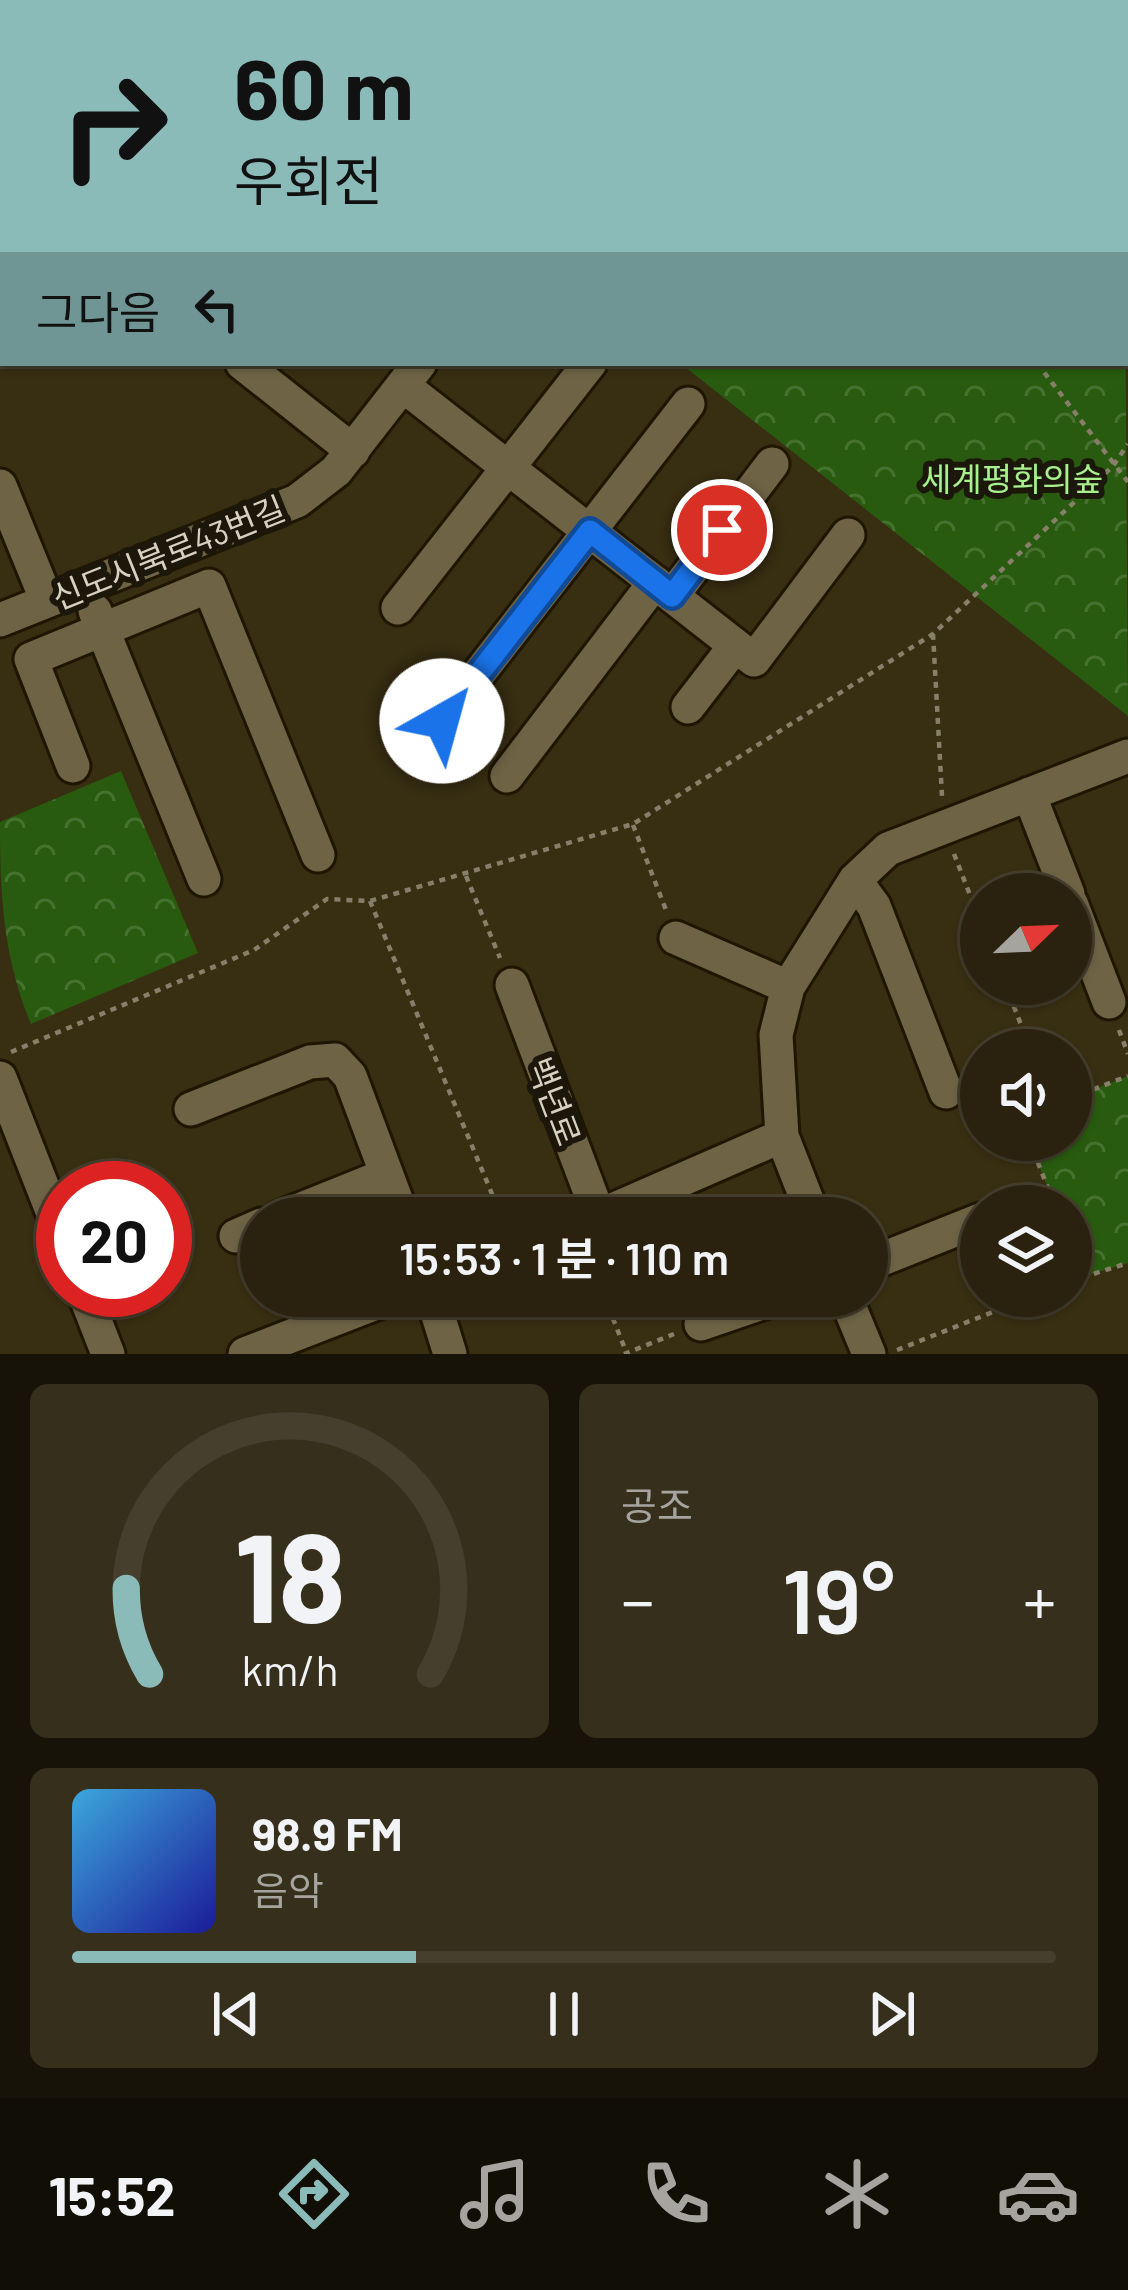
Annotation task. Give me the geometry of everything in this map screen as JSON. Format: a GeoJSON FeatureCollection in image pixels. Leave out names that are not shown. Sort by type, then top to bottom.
{"type":"FeatureCollection","features":[{"type":"Feature","properties":{"kind":"street"},"geometry":{"type":"LineString","coordinates":[[246,366],[353,451]]}},
{"type":"Feature","properties":{"kind":"street"},"geometry":{"type":"LineString","coordinates":[[398,608],[588,366]]}},
{"type":"Feature","properties":{"kind":"street"},"geometry":{"type":"LineString","coordinates":[[413,375],[508,466],[754,660],[848,535]]}},
{"type":"Feature","properties":{"kind":"street","name":"신도시북로43번길"},"geometry":{"type":"LineString","coordinates":[[0,620],[297,501],[353,451],[413,375]]}},
{"type":"Feature","properties":{"kind":"street"},"geometry":{"type":"LineString","coordinates":[[442,721],[688,404]]}},
{"type":"Feature","properties":{"kind":"street"},"geometry":{"type":"LineString","coordinates":[[507,776],[772,464]]}},
{"type":"Feature","properties":{"kind":"street"},"geometry":{"type":"LineString","coordinates":[[0,486],[10,540],[47,601]]}},
{"type":"Feature","properties":{"kind":"street"},"geometry":{"type":"LineString","coordinates":[[73,766],[31,659],[209,586],[318,855]]}},
{"type":"Feature","properties":{"kind":"street"},"geometry":{"type":"LineString","coordinates":[[85,587],[204,879]]}},
{"type":"Feature","properties":{"kind":"street"},"geometry":{"type":"LineString","coordinates":[[688,707],[736,646]]}},
{"type":"Feature","properties":{"kind":"street"},"geometry":{"type":"LineString","coordinates":[[806,1197],[782,1136],[776,1035],[788,987],[855,880],[888,849],[1128,756]]}},
{"type":"Feature","properties":{"kind":"street"},"geometry":{"type":"LineString","coordinates":[[1030,794],[1060,873]]}},
{"type":"Feature","properties":{"kind":"street"},"geometry":{"type":"LineString","coordinates":[[855,880],[874,906],[946,1092]]}},
{"type":"Feature","properties":{"kind":"street"},"geometry":{"type":"LineString","coordinates":[[676,938],[788,987]]}},
{"type":"Feature","properties":{"kind":"street"},"geometry":{"type":"LineString","coordinates":[[1092,958],[1109,1002]]}},
{"type":"Feature","properties":{"kind":"street","name":"백년로"},"geometry":{"type":"LineString","coordinates":[[512,986],[590,1197]]}},
{"type":"Feature","properties":{"kind":"street"},"geometry":{"type":"LineString","coordinates":[[190,1109],[310,1062],[335,1060],[350,1076],[395,1197]]}},
{"type":"Feature","properties":{"kind":"street"},"geometry":{"type":"LineString","coordinates":[[0,1078],[36,1170]]}},
{"type":"Feature","properties":{"kind":"street","name":"백년로"},"geometry":{"type":"LineString","coordinates":[[643,1197],[782,1136]]}},
{"type":"Feature","properties":{"kind":"street"},"geometry":{"type":"LineString","coordinates":[[332,1197],[386,1175]]}},
{"type":"Feature","properties":{"kind":"street"},"geometry":{"type":"LineString","coordinates":[[888,1256],[960,1228]]}},
{"type":"Feature","properties":{"kind":"street"},"geometry":{"type":"LineString","coordinates":[[94,1317],[108,1354]]}},
{"type":"Feature","properties":{"kind":"street"},"geometry":{"type":"LineString","coordinates":[[245,1354],[340,1317]]}},
{"type":"Feature","properties":{"kind":"street"},"geometry":{"type":"LineString","coordinates":[[439,1317],[450,1354]]}},
{"type":"Feature","properties":{"kind":"street"},"geometry":{"type":"LineString","coordinates":[[700,1324],[720,1317]]}},
{"type":"Feature","properties":{"kind":"street"},"geometry":{"type":"LineString","coordinates":[[854,1317],[869,1354]]}},
{"type":"Feature","properties":{"kind":"path"},"geometry":{"type":"LineString","coordinates":[[1039,366],[1128,482]]}},
{"type":"Feature","properties":{"kind":"path"},"geometry":{"type":"LineString","coordinates":[[0,1057],[254,950],[327,899],[370,901],[633,824],[933,634],[1113,466],[1128,444]]}},
{"type":"Feature","properties":{"kind":"path"},"geometry":{"type":"LineString","coordinates":[[933,634],[944,828],[962,873]]}},
{"type":"Feature","properties":{"kind":"path"},"geometry":{"type":"LineString","coordinates":[[633,824],[676,938]]}},
{"type":"Feature","properties":{"kind":"path"},"geometry":{"type":"LineString","coordinates":[[466,876],[512,986]]}},
{"type":"Feature","properties":{"kind":"path"},"geometry":{"type":"LineString","coordinates":[[370,901],[493,1197]]}},
{"type":"Feature","properties":{"kind":"path"},"geometry":{"type":"LineString","coordinates":[[1092,1090],[1128,1076]]}},
{"type":"Feature","properties":{"kind":"path"},"geometry":{"type":"LineString","coordinates":[[1092,1274],[1128,1263]]}},
{"type":"Feature","properties":{"kind":"path"},"geometry":{"type":"LineString","coordinates":[[612,1317],[626,1354],[700,1324]]}},
{"type":"Feature","properties":{"kind":"path"},"geometry":{"type":"LineString","coordinates":[[886,1354],[980,1317]]}},
{"type":"Feature","properties":{"kind":"green space","name":"세계평화의숲"},"geometry":{"type":"Polygon","coordinates":[[[684,366],[1126,366],[1128,716],[684,366]]]}},
{"type":"Feature","properties":{"kind":"green space"},"geometry":{"type":"Polygon","coordinates":[[[121,771],[198,953],[31,1024],[14,974],[5,925],[0,822],[121,771]]]}},
{"type":"Feature","properties":{"kind":"green space"},"geometry":{"type":"Polygon","coordinates":[[[1128,1076],[1128,1263],[1092,1274],[1092,1185],[1047,1185],[1037,1161],[1092,1161],[1092,1090],[1128,1076]]]}},
{"type":"Feature","properties":{"kind":"route"},"geometry":{"type":"LineString","coordinates":[[442,721],[590,531],[672,596],[722,530]]}}]}
